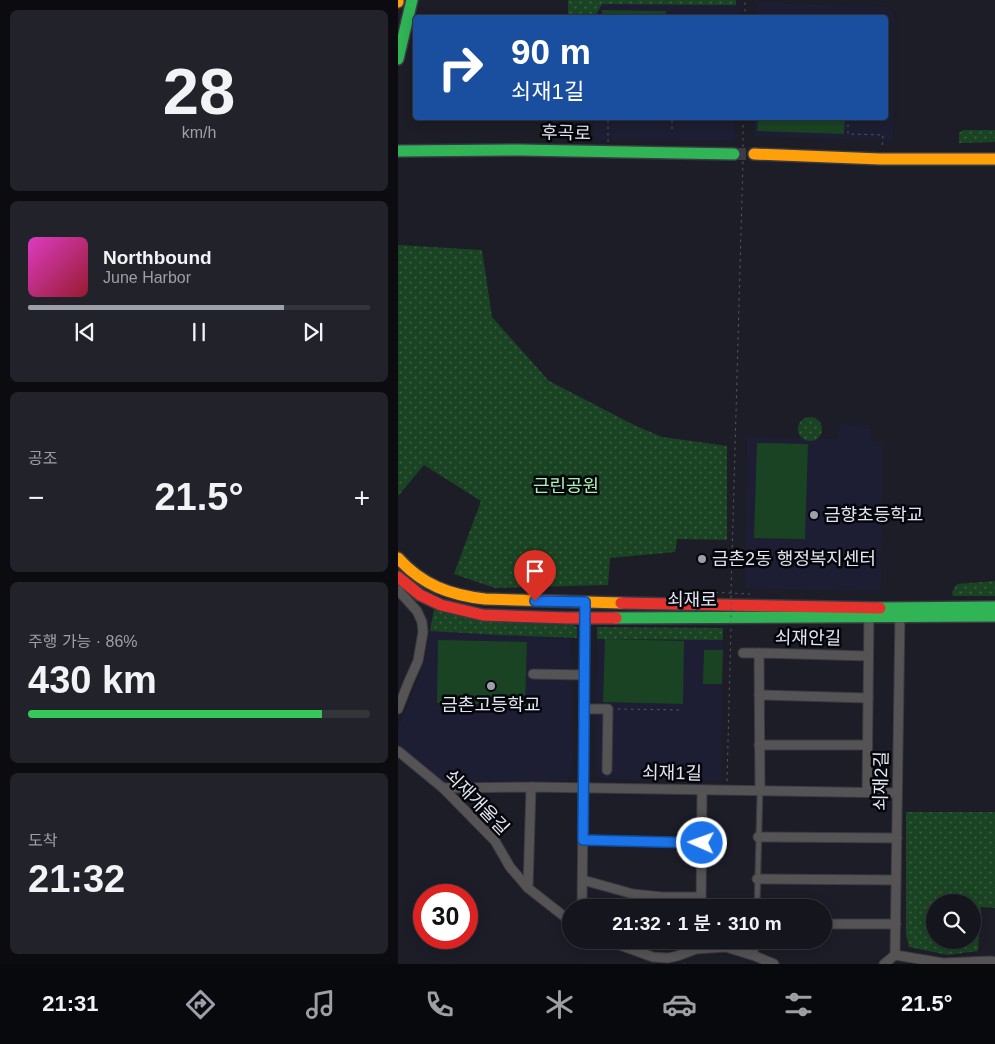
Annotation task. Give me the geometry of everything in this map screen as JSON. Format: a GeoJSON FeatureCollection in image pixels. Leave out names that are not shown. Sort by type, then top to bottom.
{"type":"FeatureCollection","features":[{"type":"Feature","properties":{"kind":"street"},"geometry":{"type":"LineString","coordinates":[[398,59],[412,0]]}},
{"type":"Feature","properties":{"kind":"street","name":"후곡로"},"geometry":{"type":"LineString","coordinates":[[398,151],[520,150],[734,154]]}},
{"type":"Feature","properties":{"kind":"street"},"geometry":{"type":"LineString","coordinates":[[754,154],[996,159]]}},
{"type":"Feature","properties":{"kind":"street"},"geometry":{"type":"LineString","coordinates":[[398,558],[427,583],[447,592],[485,599],[996,616]]}},
{"type":"Feature","properties":{"kind":"street","name":"쇠재로"},"geometry":{"type":"LineString","coordinates":[[398,578],[420,595],[441,605],[483,615],[585,618],[869,612]]}},
{"type":"Feature","properties":{"kind":"street"},"geometry":{"type":"LineString","coordinates":[[398,590],[417,611],[422,622],[423,632],[418,661],[398,709]]}},
{"type":"Feature","properties":{"kind":"street"},"geometry":{"type":"LineString","coordinates":[[582,899],[585,602]]}},
{"type":"Feature","properties":{"kind":"street"},"geometry":{"type":"LineString","coordinates":[[900,612],[996,607]]}},
{"type":"Feature","properties":{"kind":"street"},"geometry":{"type":"LineString","coordinates":[[867,792],[869,612]]}},
{"type":"Feature","properties":{"kind":"street","name":"쇠재2길"},"geometry":{"type":"LineString","coordinates":[[895,955],[900,612]]}},
{"type":"Feature","properties":{"kind":"street"},"geometry":{"type":"LineString","coordinates":[[743,653],[760,653]]}},
{"type":"Feature","properties":{"kind":"street","name":"쇠재안길"},"geometry":{"type":"LineString","coordinates":[[760,791],[760,653],[868,656]]}},
{"type":"Feature","properties":{"kind":"street"},"geometry":{"type":"LineString","coordinates":[[533,674],[584,674]]}},
{"type":"Feature","properties":{"kind":"street"},"geometry":{"type":"LineString","coordinates":[[759,695],[868,698]]}},
{"type":"Feature","properties":{"kind":"street"},"geometry":{"type":"LineString","coordinates":[[584,709],[608,709],[607,770]]}},
{"type":"Feature","properties":{"kind":"street"},"geometry":{"type":"LineString","coordinates":[[759,745],[867,745]]}},
{"type":"Feature","properties":{"kind":"street","name":"쇠재개울길"},"geometry":{"type":"LineString","coordinates":[[398,751],[442,788],[495,841],[510,867],[528,888],[562,915]]}},
{"type":"Feature","properties":{"kind":"street"},"geometry":{"type":"LineString","coordinates":[[528,888],[531,787]]}},
{"type":"Feature","properties":{"kind":"street","name":"쇠재1길"},"geometry":{"type":"LineString","coordinates":[[442,788],[531,787],[760,791]]}},
{"type":"Feature","properties":{"kind":"street"},"geometry":{"type":"LineString","coordinates":[[582,880],[633,894],[701,898],[702,790]]}},
{"type":"Feature","properties":{"kind":"street"},"geometry":{"type":"LineString","coordinates":[[760,791],[897,793]]}},
{"type":"Feature","properties":{"kind":"street"},"geometry":{"type":"LineString","coordinates":[[758,837],[897,838]]}},
{"type":"Feature","properties":{"kind":"street"},"geometry":{"type":"LineString","coordinates":[[583,840],[702,843]]}},
{"type":"Feature","properties":{"kind":"street"},"geometry":{"type":"LineString","coordinates":[[757,879],[896,880]]}},
{"type":"Feature","properties":{"kind":"street"},"geometry":{"type":"LineString","coordinates":[[832,924],[896,924]]}},
{"type":"Feature","properties":{"kind":"street"},"geometry":{"type":"LineString","coordinates":[[631,949],[653,957],[668,958],[696,949]]}},
{"type":"Feature","properties":{"kind":"street"},"geometry":{"type":"LineString","coordinates":[[730,949],[756,956],[774,964]]}},
{"type":"Feature","properties":{"kind":"street"},"geometry":{"type":"LineString","coordinates":[[884,964],[895,955],[943,963],[996,962]]}},
{"type":"Feature","properties":{"kind":"lane","name":"쇠재안길"},"geometry":{"type":"LineString","coordinates":[[757,899],[760,791]]}},
{"type":"Feature","properties":{"kind":"lane"},"geometry":{"type":"LineString","coordinates":[[756,949],[756,956]]}},
{"type":"Feature","properties":{"kind":"path"},"geometry":{"type":"LineString","coordinates":[[745,0],[745,15]]}},
{"type":"Feature","properties":{"kind":"path"},"geometry":{"type":"LineString","coordinates":[[608,120],[608,151]]}},
{"type":"Feature","properties":{"kind":"path"},"geometry":{"type":"LineString","coordinates":[[672,120],[672,129]]}},
{"type":"Feature","properties":{"kind":"path"},"geometry":{"type":"LineString","coordinates":[[731,593],[743,120]]}},
{"type":"Feature","properties":{"kind":"path"},"geometry":{"type":"LineString","coordinates":[[848,120],[848,134],[883,135],[880,158]]}},
{"type":"Feature","properties":{"kind":"path"},"geometry":{"type":"LineString","coordinates":[[726,790],[732,533]]}},
{"type":"Feature","properties":{"kind":"path"},"geometry":{"type":"LineString","coordinates":[[708,592],[750,594]]}},
{"type":"Feature","properties":{"kind":"path"},"geometry":{"type":"LineString","coordinates":[[608,709],[682,710]]}},
{"type":"Feature","properties":{"kind":"shaded area"},"geometry":{"type":"Polygon","coordinates":[[[758,3],[887,7],[894,13],[893,141],[753,136],[754,120],[888,120],[888,15],[758,15],[758,3]]]}},
{"type":"Feature","properties":{"kind":"shaded area"},"geometry":{"type":"Polygon","coordinates":[[[602,4],[739,5],[739,15],[596,15],[602,4]]]}},
{"type":"Feature","properties":{"kind":"shaded area"},"geometry":{"type":"Polygon","coordinates":[[[593,120],[735,120],[734,141],[594,140],[593,120]]]}},
{"type":"Feature","properties":{"kind":"shaded area","name":"금향초등학교"},"geometry":{"type":"Polygon","coordinates":[[[839,424],[870,425],[870,442],[883,442],[881,591],[745,588],[747,437],[838,439],[839,424]]]}},
{"type":"Feature","properties":{"kind":"shaded area"},"geometry":{"type":"Polygon","coordinates":[[[430,631],[571,638],[573,771],[567,781],[440,781],[401,749],[398,743],[398,729],[423,667],[430,631]]]}},
{"type":"Feature","properties":{"kind":"shaded area"},"geometry":{"type":"Polygon","coordinates":[[[597,639],[723,640],[721,781],[602,779],[596,771],[597,639]]]}},
{"type":"Feature","properties":{"kind":"green space"},"geometry":{"type":"Polygon","coordinates":[[[568,0],[736,0],[736,5],[602,4],[596,15],[568,15],[568,0]]]}},
{"type":"Feature","properties":{"kind":"green space"},"geometry":{"type":"Polygon","coordinates":[[[602,10],[666,11],[666,15],[602,15],[602,10]]]}},
{"type":"Feature","properties":{"kind":"green space"},"geometry":{"type":"Polygon","coordinates":[[[758,120],[845,120],[844,134],[757,131],[758,120]]]}},
{"type":"Feature","properties":{"kind":"green space"},"geometry":{"type":"Polygon","coordinates":[[[963,130],[995,130],[995,142],[959,143],[959,133],[963,130]]]}},
{"type":"Feature","properties":{"kind":"green space","name":"근린공원"},"geometry":{"type":"Polygon","coordinates":[[[398,245],[482,250],[492,317],[549,381],[634,425],[662,437],[727,446],[727,540],[677,539],[675,552],[610,558],[608,585],[495,588],[454,574],[481,501],[424,465],[398,496],[398,245]]]}},
{"type":"Feature","properties":{"kind":"green space"},"geometry":{"type":"Polygon","coordinates":[[[810,417],[818,421],[822,429],[818,437],[810,441],[802,437],[798,429],[802,421],[810,417]]]}},
{"type":"Feature","properties":{"kind":"green space"},"geometry":{"type":"Polygon","coordinates":[[[757,443],[808,444],[805,539],[754,538],[757,443]]]}},
{"type":"Feature","properties":{"kind":"green space"},"geometry":{"type":"Polygon","coordinates":[[[995,581],[995,596],[953,596],[952,592],[957,584],[995,581]]]}},
{"type":"Feature","properties":{"kind":"green space"},"geometry":{"type":"Polygon","coordinates":[[[434,609],[495,622],[573,625],[577,627],[577,638],[430,631],[434,609]]]}},
{"type":"Feature","properties":{"kind":"green space"},"geometry":{"type":"Polygon","coordinates":[[[597,627],[723,628],[723,640],[597,639],[597,627]]]}},
{"type":"Feature","properties":{"kind":"green space"},"geometry":{"type":"Polygon","coordinates":[[[605,639],[684,641],[683,704],[603,702],[605,639]]]}},
{"type":"Feature","properties":{"kind":"green space"},"geometry":{"type":"Polygon","coordinates":[[[438,640],[527,642],[525,705],[437,703],[438,640]]]}},
{"type":"Feature","properties":{"kind":"green space"},"geometry":{"type":"Polygon","coordinates":[[[704,650],[723,650],[722,684],[703,684],[704,650]]]}},
{"type":"Feature","properties":{"kind":"green space"},"geometry":{"type":"Polygon","coordinates":[[[906,812],[995,812],[995,908],[981,907],[981,894],[926,894],[926,949],[978,949],[978,951],[948,955],[909,947],[906,935],[906,812]]]}},
{"type":"Feature","properties":{"kind":"tunnel"},"geometry":{"type":"LineString","coordinates":[[734,154],[754,154]]}},
{"type":"Feature","properties":{"kind":"traffic: fast"},"geometry":{"type":"LineString","coordinates":[[398,59],[412,0]]}},
{"type":"Feature","properties":{"kind":"traffic: fast"},"geometry":{"type":"LineString","coordinates":[[398,151],[520,150],[734,154]]}},
{"type":"Feature","properties":{"kind":"traffic: fast"},"geometry":{"type":"LineString","coordinates":[[880,608],[996,607]]}},
{"type":"Feature","properties":{"kind":"traffic: fast"},"geometry":{"type":"LineString","coordinates":[[616,618],[996,616]]}},
{"type":"Feature","properties":{"kind":"traffic: slow"},"geometry":{"type":"LineString","coordinates":[[754,154],[880,159],[996,159]]}},
{"type":"Feature","properties":{"kind":"traffic: slow"},"geometry":{"type":"LineString","coordinates":[[398,558],[427,582],[460,595],[485,599],[621,603]]}},
{"type":"Feature","properties":{"kind":"traffic: jam"},"geometry":{"type":"LineString","coordinates":[[398,577],[420,595],[441,605],[483,615],[616,618]]}},
{"type":"Feature","properties":{"kind":"traffic: jam"},"geometry":{"type":"LineString","coordinates":[[621,603],[880,608]]}},
{"type":"Feature","properties":{"kind":"place","name":"금향초등학교"},"geometry":{"type":"Point","coordinates":[814,515]}},
{"type":"Feature","properties":{"kind":"place","name":"금촌2동 행정복지센터"},"geometry":{"type":"Point","coordinates":[702,559]}},
{"type":"Feature","properties":{"kind":"place","name":"금촌고등학교"},"geometry":{"type":"Point","coordinates":[491,686]}},
{"type":"Feature","properties":{"kind":"route"},"geometry":{"type":"LineString","coordinates":[[535,601],[585,602],[583,840],[702,843]]}}]}
